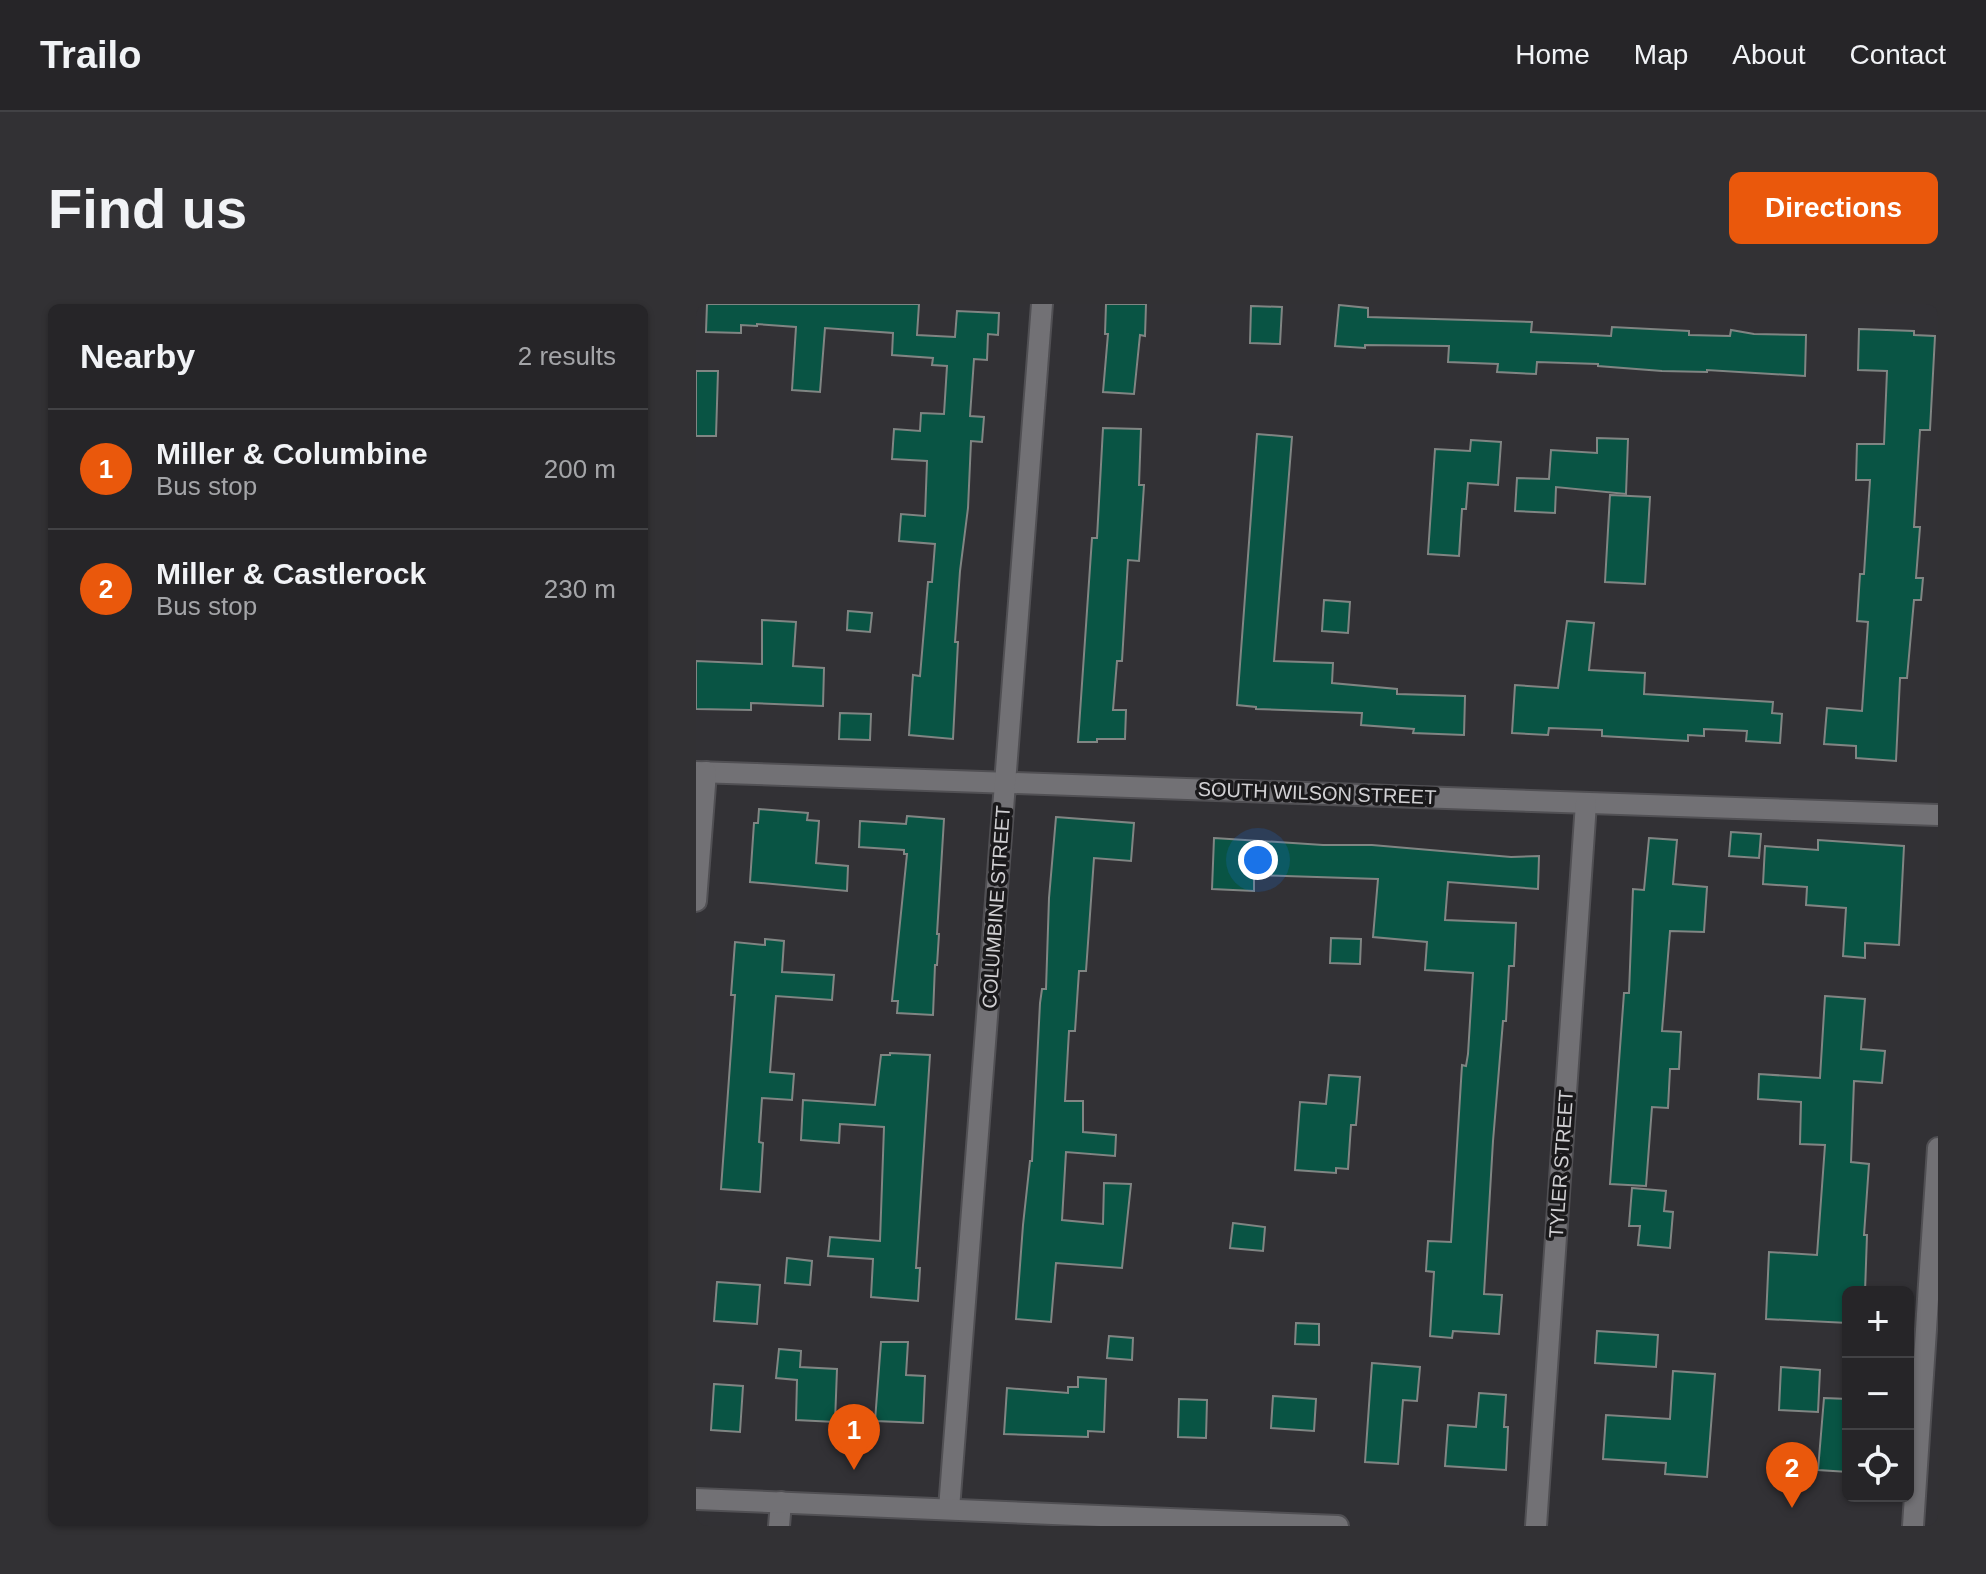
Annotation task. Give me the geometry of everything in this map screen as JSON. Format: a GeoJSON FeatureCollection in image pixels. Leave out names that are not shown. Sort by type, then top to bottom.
{"type":"FeatureCollection","features":[{"type":"Feature","properties":{"kind":"street","name":"COLUMBINE STREET"},"geometry":{"type":"LineString","coordinates":[[949,1509],[1042,304]]}},
{"type":"Feature","properties":{"kind":"street","name":"SOUTH WILSON STREET"},"geometry":{"type":"LineString","coordinates":[[701,772],[1938,815]]}},
{"type":"Feature","properties":{"kind":"street"},"geometry":{"type":"LineString","coordinates":[[696,901],[701,772]]}},
{"type":"Feature","properties":{"kind":"street","name":"TYLER STREET"},"geometry":{"type":"LineString","coordinates":[[1536,1526],[1586,803]]}},
{"type":"Feature","properties":{"kind":"street"},"geometry":{"type":"LineString","coordinates":[[1913,1526],[1938,1148]]}},
{"type":"Feature","properties":{"kind":"street"},"geometry":{"type":"LineString","coordinates":[[696,1499],[1338,1526]]}},
{"type":"Feature","properties":{"kind":"street"},"geometry":{"type":"LineString","coordinates":[[779,1526],[781,1502]]}},
{"type":"Feature","properties":{"kind":"building"},"geometry":{"type":"Polygon","coordinates":[[[707,304],[919,304],[917,335],[955,337],[957,311],[999,313],[998,335],[988,334],[987,360],[974,359],[970,416],[984,417],[982,442],[971,441],[955,642],[958,642],[953,739],[909,735],[913,675],[920,676],[928,582],[932,582],[935,544],[899,541],[901,514],[925,516],[927,461],[892,459],[894,429],[920,431],[921,413],[944,414],[947,366],[932,365],[933,358],[892,355],[893,333],[825,328],[820,392],[792,390],[796,327],[757,324],[741,325],[741,333],[706,332],[707,304]]]}},
{"type":"Feature","properties":{"kind":"building"},"geometry":{"type":"Polygon","coordinates":[[[1106,304],[1146,304],[1145,336],[1140,335],[1134,394],[1103,392],[1108,334],[1105,334],[1106,304]]]}},
{"type":"Feature","properties":{"kind":"building"},"geometry":{"type":"Polygon","coordinates":[[[1339,305],[1368,308],[1368,317],[1532,322],[1531,332],[1611,336],[1612,327],[1689,331],[1689,335],[1730,336],[1731,330],[1754,334],[1806,335],[1805,376],[1707,370],[1662,371],[1537,362],[1536,374],[1497,372],[1498,364],[1448,362],[1449,346],[1335,346],[1339,305]]]}},
{"type":"Feature","properties":{"kind":"building"},"geometry":{"type":"Polygon","coordinates":[[[1251,306],[1282,307],[1280,344],[1250,343],[1251,306]]]}},
{"type":"Feature","properties":{"kind":"building"},"geometry":{"type":"Polygon","coordinates":[[[1859,329],[1914,331],[1914,335],[1935,336],[1930,430],[1920,430],[1914,527],[1920,527],[1916,578],[1923,578],[1921,600],[1914,600],[1907,678],[1900,678],[1896,761],[1856,758],[1856,746],[1824,744],[1827,708],[1862,711],[1868,622],[1857,621],[1860,574],[1864,574],[1870,480],[1856,480],[1857,444],[1884,444],[1887,371],[1858,370],[1859,329]]]}},
{"type":"Feature","properties":{"kind":"building"},"geometry":{"type":"Polygon","coordinates":[[[696,371],[718,371],[716,436],[696,436],[696,371]]]}},
{"type":"Feature","properties":{"kind":"building"},"geometry":{"type":"Polygon","coordinates":[[[1103,428],[1141,429],[1139,485],[1144,485],[1139,561],[1128,560],[1122,661],[1117,661],[1113,710],[1126,710],[1125,739],[1078,742],[1092,538],[1097,538],[1103,428]]]}},
{"type":"Feature","properties":{"kind":"building"},"geometry":{"type":"Polygon","coordinates":[[[1257,434],[1292,437],[1274,661],[1333,663],[1332,683],[1397,689],[1397,694],[1465,696],[1464,735],[1413,733],[1414,729],[1361,725],[1362,713],[1256,709],[1237,705],[1257,434]]]}},
{"type":"Feature","properties":{"kind":"building"},"geometry":{"type":"Polygon","coordinates":[[[1597,438],[1628,439],[1626,494],[1556,487],[1555,513],[1515,511],[1517,478],[1549,479],[1551,450],[1597,453],[1597,438]]]}},
{"type":"Feature","properties":{"kind":"building"},"geometry":{"type":"Polygon","coordinates":[[[1471,440],[1501,442],[1498,485],[1468,483],[1466,509],[1462,509],[1459,556],[1428,554],[1435,449],[1470,451],[1471,440]]]}},
{"type":"Feature","properties":{"kind":"building"},"geometry":{"type":"Polygon","coordinates":[[[1610,495],[1650,497],[1645,584],[1605,582],[1610,495]]]}},
{"type":"Feature","properties":{"kind":"building"},"geometry":{"type":"Polygon","coordinates":[[[1324,600],[1350,602],[1348,633],[1322,631],[1324,600]]]}},
{"type":"Feature","properties":{"kind":"building"},"geometry":{"type":"Polygon","coordinates":[[[848,611],[872,613],[870,632],[847,630],[848,611]]]}},
{"type":"Feature","properties":{"kind":"building"},"geometry":{"type":"Polygon","coordinates":[[[762,620],[796,622],[793,666],[824,668],[823,706],[751,703],[751,710],[696,709],[696,661],[762,664],[762,620]]]}},
{"type":"Feature","properties":{"kind":"building"},"geometry":{"type":"Polygon","coordinates":[[[1567,621],[1594,623],[1589,670],[1645,673],[1644,694],[1773,702],[1772,713],[1782,714],[1780,743],[1746,741],[1747,731],[1704,729],[1704,736],[1688,735],[1688,741],[1602,736],[1602,730],[1549,728],[1548,735],[1512,733],[1515,685],[1558,688],[1567,621]]]}},
{"type":"Feature","properties":{"kind":"building"},"geometry":{"type":"Polygon","coordinates":[[[840,713],[871,714],[870,740],[839,739],[840,713]]]}},
{"type":"Feature","properties":{"kind":"building"},"geometry":{"type":"Polygon","coordinates":[[[759,809],[808,813],[807,820],[819,821],[816,863],[848,866],[847,891],[750,882],[754,823],[758,823],[759,809]]]}},
{"type":"Feature","properties":{"kind":"building"},"geometry":{"type":"Polygon","coordinates":[[[907,816],[944,819],[933,1015],[897,1013],[898,1001],[892,1001],[907,854],[904,850],[859,847],[860,821],[906,824],[907,816]]]}},
{"type":"Feature","properties":{"kind":"building"},"geometry":{"type":"Polygon","coordinates":[[[1056,817],[1134,823],[1131,861],[1094,858],[1086,971],[1079,971],[1075,1031],[1069,1031],[1065,1101],[1083,1101],[1083,1132],[1116,1135],[1115,1156],[1066,1152],[1062,1220],[1103,1224],[1104,1183],[1131,1184],[1122,1268],[1056,1263],[1051,1322],[1016,1319],[1023,1225],[1032,1161],[1040,1003],[1042,989],[1046,989],[1056,817]]]}},
{"type":"Feature","properties":{"kind":"building"},"geometry":{"type":"Polygon","coordinates":[[[1731,832],[1761,834],[1759,858],[1729,856],[1731,832]]]}},
{"type":"Feature","properties":{"kind":"building"},"geometry":{"type":"Polygon","coordinates":[[[1214,838],[1372,845],[1511,857],[1539,856],[1538,889],[1448,882],[1445,920],[1516,923],[1514,966],[1509,966],[1506,1021],[1503,1021],[1484,1294],[1502,1295],[1499,1334],[1453,1331],[1452,1338],[1430,1336],[1434,1272],[1426,1271],[1428,1241],[1451,1242],[1462,1065],[1466,1066],[1468,1054],[1473,973],[1425,970],[1427,942],[1373,937],[1378,879],[1254,875],[1254,891],[1212,889],[1214,838]]]}},
{"type":"Feature","properties":{"kind":"building"},"geometry":{"type":"Polygon","coordinates":[[[1649,838],[1677,840],[1673,884],[1707,887],[1704,932],[1670,931],[1662,1031],[1681,1032],[1679,1069],[1670,1069],[1668,1108],[1652,1107],[1646,1186],[1610,1184],[1624,993],[1629,993],[1633,889],[1644,890],[1649,838]]]}},
{"type":"Feature","properties":{"kind":"building"},"geometry":{"type":"Polygon","coordinates":[[[1818,840],[1904,846],[1899,945],[1865,943],[1865,958],[1843,956],[1846,908],[1806,905],[1807,887],[1763,884],[1765,846],[1818,850],[1818,840]]]}},
{"type":"Feature","properties":{"kind":"building"},"geometry":{"type":"Polygon","coordinates":[[[1331,938],[1361,939],[1360,964],[1330,963],[1331,938]]]}},
{"type":"Feature","properties":{"kind":"building"},"geometry":{"type":"Polygon","coordinates":[[[765,939],[784,941],[782,972],[834,975],[832,1000],[776,996],[770,1072],[794,1074],[792,1100],[762,1098],[760,1192],[721,1189],[735,995],[731,995],[735,942],[765,945],[765,939]]]}},
{"type":"Feature","properties":{"kind":"building"},"geometry":{"type":"Polygon","coordinates":[[[1825,996],[1865,999],[1861,1049],[1885,1051],[1882,1083],[1854,1081],[1851,1162],[1869,1164],[1864,1235],[1867,1235],[1865,1286],[1842,1286],[1842,1323],[1766,1319],[1769,1252],[1817,1255],[1825,1145],[1800,1144],[1801,1102],[1758,1099],[1759,1074],[1820,1078],[1825,996]]]}},
{"type":"Feature","properties":{"kind":"building"},"geometry":{"type":"Polygon","coordinates":[[[881,1055],[930,1055],[916,1268],[920,1268],[918,1301],[871,1297],[873,1259],[828,1256],[830,1237],[880,1241],[884,1127],[840,1124],[839,1143],[801,1140],[803,1100],[875,1105],[881,1055]]]}},
{"type":"Feature","properties":{"kind":"building"},"geometry":{"type":"Polygon","coordinates":[[[1329,1075],[1360,1077],[1356,1125],[1351,1125],[1348,1169],[1336,1168],[1336,1173],[1295,1170],[1300,1102],[1326,1104],[1329,1075]]]}},
{"type":"Feature","properties":{"kind":"building"},"geometry":{"type":"Polygon","coordinates":[[[1632,1188],[1666,1191],[1664,1211],[1673,1212],[1670,1248],[1638,1245],[1640,1226],[1629,1226],[1632,1188]]]}},
{"type":"Feature","properties":{"kind":"building"},"geometry":{"type":"Polygon","coordinates":[[[1233,1223],[1265,1227],[1263,1251],[1230,1248],[1233,1223]]]}},
{"type":"Feature","properties":{"kind":"building"},"geometry":{"type":"Polygon","coordinates":[[[787,1258],[812,1261],[810,1285],[785,1283],[787,1258]]]}},
{"type":"Feature","properties":{"kind":"building"},"geometry":{"type":"Polygon","coordinates":[[[717,1282],[760,1285],[757,1324],[714,1321],[717,1282]]]}},
{"type":"Feature","properties":{"kind":"building"},"geometry":{"type":"Polygon","coordinates":[[[1296,1323],[1319,1324],[1319,1345],[1295,1344],[1296,1323]]]}},
{"type":"Feature","properties":{"kind":"building"},"geometry":{"type":"Polygon","coordinates":[[[1597,1331],[1658,1335],[1656,1367],[1595,1363],[1597,1331]]]}},
{"type":"Feature","properties":{"kind":"building"},"geometry":{"type":"Polygon","coordinates":[[[1109,1336],[1133,1338],[1132,1360],[1107,1358],[1109,1336]]]}},
{"type":"Feature","properties":{"kind":"building"},"geometry":{"type":"Polygon","coordinates":[[[881,1342],[908,1342],[906,1375],[925,1376],[923,1423],[875,1421],[881,1342]]]}},
{"type":"Feature","properties":{"kind":"building"},"geometry":{"type":"Polygon","coordinates":[[[779,1349],[801,1351],[800,1367],[837,1369],[835,1422],[796,1420],[797,1380],[776,1378],[779,1349]]]}},
{"type":"Feature","properties":{"kind":"building"},"geometry":{"type":"Polygon","coordinates":[[[1372,1363],[1420,1367],[1417,1401],[1403,1400],[1398,1464],[1365,1462],[1372,1363]]]}},
{"type":"Feature","properties":{"kind":"building"},"geometry":{"type":"Polygon","coordinates":[[[1781,1367],[1820,1370],[1818,1412],[1779,1410],[1781,1367]]]}},
{"type":"Feature","properties":{"kind":"building"},"geometry":{"type":"Polygon","coordinates":[[[1673,1371],[1715,1374],[1707,1477],[1665,1474],[1666,1463],[1603,1459],[1606,1415],[1670,1419],[1673,1371]]]}},
{"type":"Feature","properties":{"kind":"building"},"geometry":{"type":"Polygon","coordinates":[[[1078,1377],[1106,1379],[1104,1432],[1088,1431],[1088,1437],[1004,1434],[1007,1388],[1068,1393],[1068,1387],[1078,1387],[1078,1377]]]}},
{"type":"Feature","properties":{"kind":"building"},"geometry":{"type":"Polygon","coordinates":[[[714,1384],[743,1386],[740,1432],[711,1430],[714,1384]]]}},
{"type":"Feature","properties":{"kind":"building"},"geometry":{"type":"Polygon","coordinates":[[[1479,1393],[1506,1395],[1506,1470],[1445,1466],[1448,1425],[1476,1427],[1479,1393]]]}},
{"type":"Feature","properties":{"kind":"building"},"geometry":{"type":"Polygon","coordinates":[[[1273,1396],[1316,1399],[1314,1431],[1271,1428],[1273,1396]]]}},
{"type":"Feature","properties":{"kind":"building"},"geometry":{"type":"Polygon","coordinates":[[[1824,1398],[1842,1399],[1842,1472],[1818,1470],[1824,1398]]]}},
{"type":"Feature","properties":{"kind":"building"},"geometry":{"type":"Polygon","coordinates":[[[1179,1399],[1207,1400],[1206,1438],[1178,1437],[1179,1399]]]}},
{"type":"Feature","properties":{"kind":"place","name":"Miller & Columbine"},"geometry":{"type":"Point","coordinates":[854,1470]}},
{"type":"Feature","properties":{"kind":"place","name":"Miller & Castlerock"},"geometry":{"type":"Point","coordinates":[1792,1508]}}]}
